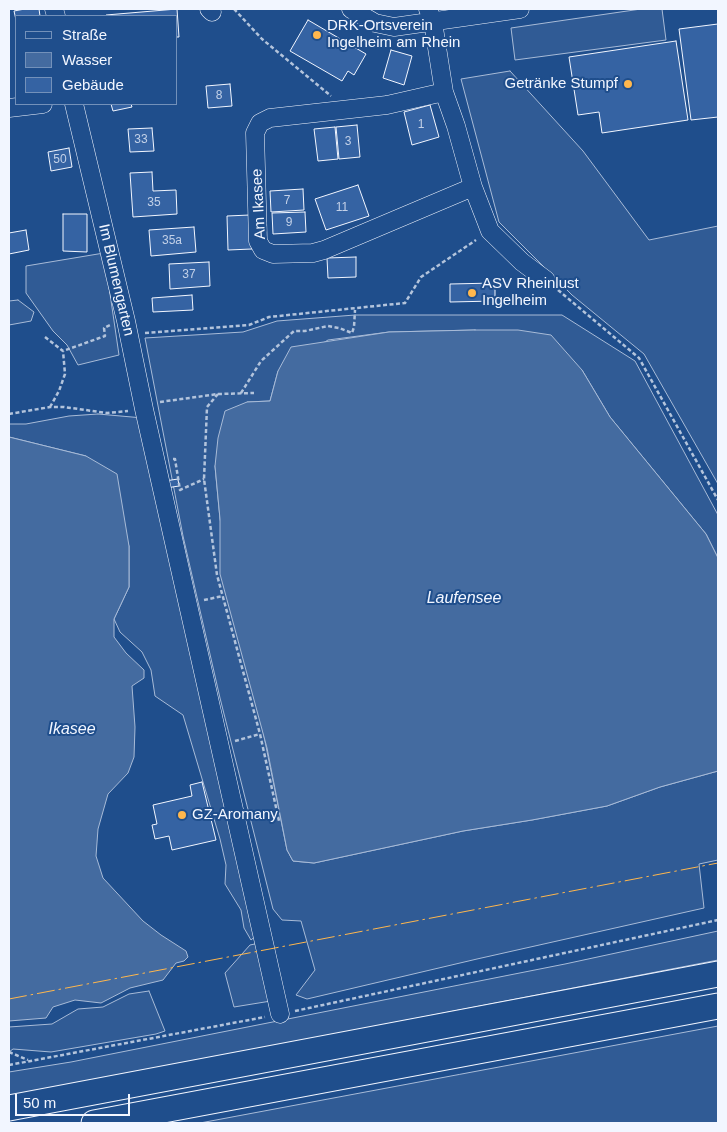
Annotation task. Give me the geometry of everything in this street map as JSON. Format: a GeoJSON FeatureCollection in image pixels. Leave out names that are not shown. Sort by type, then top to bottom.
{"type":"FeatureCollection","features":[{"type":"Feature","properties":{"kind":"highway"},"geometry":{"type":"LineString","coordinates":[[9,1108],[718,974]]}},
{"type":"Feature","properties":{"kind":"highway"},"geometry":{"type":"LineString","coordinates":[[94,1123],[718,1006]]}},
{"type":"Feature","properties":{"kind":"street"},"geometry":{"type":"LineString","coordinates":[[351,9],[375,23],[394,27],[431,15],[520,9]]}},
{"type":"Feature","properties":{"kind":"street"},"geometry":{"type":"LineString","coordinates":[[431,15],[444,92],[456,126],[473,187],[490,231],[522,262],[546,280]]}},
{"type":"Feature","properties":{"kind":"street","name":"Am Ikasee"},"geometry":{"type":"LineString","coordinates":[[444,92],[387,105],[265,119],[257,126],[255,133],[258,241],[263,250],[273,254],[313,253],[473,187]]}},
{"type":"Feature","properties":{"kind":"street"},"geometry":{"type":"LineString","coordinates":[[9,108],[34,105]]}},
{"type":"Feature","properties":{"kind":"street","name":"Im Blumengarten"},"geometry":{"type":"LineString","coordinates":[[74,105],[129,335],[280,1014]]}},
{"type":"Feature","properties":{"kind":"path"},"geometry":{"type":"LineString","coordinates":[[234,9],[262,39],[348,109]]}},
{"type":"Feature","properties":{"kind":"path"},"geometry":{"type":"LineString","coordinates":[[129,335],[249,325],[270,318],[405,303],[421,277],[479,239]]}},
{"type":"Feature","properties":{"kind":"path"},"geometry":{"type":"LineString","coordinates":[[546,280],[639,358],[718,500]]}},
{"type":"Feature","properties":{"kind":"path"},"geometry":{"type":"LineString","coordinates":[[241,393],[261,360],[294,331],[305,331],[328,326],[352,334],[355,310]]}},
{"type":"Feature","properties":{"kind":"path"},"geometry":{"type":"LineString","coordinates":[[63,351],[106,336],[104,328]]}},
{"type":"Feature","properties":{"kind":"path"},"geometry":{"type":"LineString","coordinates":[[45,337],[63,351],[65,374],[59,391],[50,407]]}},
{"type":"Feature","properties":{"kind":"path"},"geometry":{"type":"LineString","coordinates":[[9,414],[50,407],[107,413],[218,394],[254,393]]}},
{"type":"Feature","properties":{"kind":"path"},"geometry":{"type":"LineString","coordinates":[[218,394],[207,407],[204,479],[217,575],[260,734],[279,821]]}},
{"type":"Feature","properties":{"kind":"path"},"geometry":{"type":"LineString","coordinates":[[180,490],[204,479]]}},
{"type":"Feature","properties":{"kind":"path"},"geometry":{"type":"LineString","coordinates":[[201,600],[223,596]]}},
{"type":"Feature","properties":{"kind":"path"},"geometry":{"type":"LineString","coordinates":[[235,741],[260,734]]}},
{"type":"Feature","properties":{"kind":"path"},"geometry":{"type":"LineString","coordinates":[[9,1066],[280,1014],[718,920]]}},
{"type":"Feature","properties":{"kind":"path"},"geometry":{"type":"LineString","coordinates":[[9,1052],[29,1061]]}},
{"type":"Feature","properties":{"kind":"shaded area"},"geometry":{"type":"Polygon","coordinates":[[[641,9],[662,9],[666,40],[515,60],[511,28],[641,9]]]}},
{"type":"Feature","properties":{"kind":"shaded area"},"geometry":{"type":"Polygon","coordinates":[[[510,71],[583,151],[649,240],[718,226],[718,484],[644,354],[572,295],[499,222],[461,79],[510,71]]]}},
{"type":"Feature","properties":{"kind":"shaded area"},"geometry":{"type":"Polygon","coordinates":[[[104,253],[119,355],[78,365],[67,345],[53,331],[26,293],[26,266],[104,253]]]}},
{"type":"Feature","properties":{"kind":"shaded area"},"geometry":{"type":"Polygon","coordinates":[[[18,300],[34,312],[31,321],[9,325],[9,301],[18,300]]]}},
{"type":"Feature","properties":{"kind":"shaded area"},"geometry":{"type":"Polygon","coordinates":[[[355,315],[562,315],[635,361],[718,515],[718,558],[706,534],[610,417],[582,370],[475,330],[389,332],[328,340],[278,371],[270,401],[247,402],[215,466],[220,519],[287,850],[293,861],[314,863],[463,831],[607,806],[660,787],[718,771],[718,860],[699,864],[704,908],[307,999],[296,995],[315,970],[301,921],[282,920],[273,909],[220,698],[183,536],[145,338],[243,332],[277,321],[355,315]]]}},
{"type":"Feature","properties":{"kind":"shaded area"},"geometry":{"type":"Polygon","coordinates":[[[98,414],[143,418],[259,933],[251,940],[244,928],[241,910],[225,884],[226,865],[220,839],[183,715],[155,696],[151,670],[142,652],[120,632],[114,619],[129,587],[129,546],[86,456],[9,437],[9,424],[26,424],[69,416],[98,414]]]}},
{"type":"Feature","properties":{"kind":"shaded area"},"geometry":{"type":"Polygon","coordinates":[[[718,931],[718,960],[9,1097],[9,1072],[71,1062],[565,964],[718,931]]]}},
{"type":"Feature","properties":{"kind":"shaded area"},"geometry":{"type":"Polygon","coordinates":[[[264,942],[277,1000],[234,1007],[225,973],[250,945],[264,942]]]}},
{"type":"Feature","properties":{"kind":"shaded area"},"geometry":{"type":"Polygon","coordinates":[[[149,991],[165,1031],[51,1052],[13,1049],[9,1052],[9,1027],[52,1024],[78,1009],[103,1007],[129,994],[149,991]]]}},
{"type":"Feature","properties":{"kind":"shaded area"},"geometry":{"type":"Polygon","coordinates":[[[718,1026],[718,1123],[200,1123],[718,1026]]]}},
{"type":"Feature","properties":{"kind":"water","name":"Laufensee"},"geometry":{"type":"Polygon","coordinates":[[[518,330],[551,335],[582,370],[610,417],[706,534],[718,558],[718,771],[660,787],[607,806],[463,831],[314,863],[293,861],[287,850],[267,748],[220,574],[220,519],[215,466],[218,438],[225,411],[247,402],[270,401],[278,371],[291,347],[389,332],[518,330]]]}},
{"type":"Feature","properties":{"kind":"water","name":"Ikasee"},"geometry":{"type":"Polygon","coordinates":[[[9,437],[86,456],[117,474],[129,546],[129,587],[114,619],[114,637],[126,653],[144,670],[144,678],[132,686],[135,727],[134,757],[128,773],[108,794],[98,829],[96,856],[103,878],[143,921],[186,951],[188,957],[184,961],[176,963],[163,980],[130,988],[101,1003],[75,1000],[53,1007],[46,1018],[9,1021],[9,437]]]}},
{"type":"Feature","properties":{"kind":"building"},"geometry":{"type":"Polygon","coordinates":[[[39,9],[40,15],[15,16],[14,11],[39,9]]]}},
{"type":"Feature","properties":{"kind":"building"},"geometry":{"type":"Polygon","coordinates":[[[177,9],[177,15],[106,15],[177,9]]]}},
{"type":"Feature","properties":{"kind":"building","name":"DRK-Ortsverein Ingelheim am Rhein"},"geometry":{"type":"Polygon","coordinates":[[[308,20],[366,54],[354,75],[348,71],[342,81],[290,51],[308,20]]]}},
{"type":"Feature","properties":{"kind":"building"},"geometry":{"type":"Polygon","coordinates":[[[718,24],[718,117],[691,120],[679,29],[718,24]]]}},
{"type":"Feature","properties":{"kind":"building","name":"Getränke Stumpf"},"geometry":{"type":"Polygon","coordinates":[[[676,41],[688,120],[602,133],[599,112],[578,115],[569,57],[676,41]]]}},
{"type":"Feature","properties":{"kind":"building"},"geometry":{"type":"Polygon","coordinates":[[[391,50],[412,56],[404,85],[383,78],[391,50]]]}},
{"type":"Feature","properties":{"kind":"building"},"geometry":{"type":"Polygon","coordinates":[[[230,84],[232,106],[208,108],[206,86],[230,84]]]}},
{"type":"Feature","properties":{"kind":"building"},"geometry":{"type":"Polygon","coordinates":[[[111,105],[131,105],[132,107],[113,111],[111,105]]]}},
{"type":"Feature","properties":{"kind":"building"},"geometry":{"type":"Polygon","coordinates":[[[430,105],[439,137],[412,145],[404,112],[430,105]]]}},
{"type":"Feature","properties":{"kind":"building"},"geometry":{"type":"Polygon","coordinates":[[[357,125],[360,157],[339,159],[336,127],[357,125]]]}},
{"type":"Feature","properties":{"kind":"building"},"geometry":{"type":"Polygon","coordinates":[[[335,127],[338,159],[318,161],[314,129],[335,127]]]}},
{"type":"Feature","properties":{"kind":"building"},"geometry":{"type":"Polygon","coordinates":[[[152,128],[154,151],[130,152],[128,129],[152,128]]]}},
{"type":"Feature","properties":{"kind":"building"},"geometry":{"type":"Polygon","coordinates":[[[69,148],[72,167],[51,171],[48,152],[69,148]]]}},
{"type":"Feature","properties":{"kind":"building"},"geometry":{"type":"Polygon","coordinates":[[[152,172],[153,191],[176,190],[177,214],[133,217],[130,173],[152,172]]]}},
{"type":"Feature","properties":{"kind":"building"},"geometry":{"type":"Polygon","coordinates":[[[358,185],[369,216],[326,230],[315,199],[358,185]]]}},
{"type":"Feature","properties":{"kind":"building"},"geometry":{"type":"Polygon","coordinates":[[[303,189],[304,210],[271,212],[270,191],[303,189]]]}},
{"type":"Feature","properties":{"kind":"building"},"geometry":{"type":"Polygon","coordinates":[[[305,212],[306,232],[273,234],[272,213],[305,212]]]}},
{"type":"Feature","properties":{"kind":"building"},"geometry":{"type":"Polygon","coordinates":[[[63,214],[87,214],[87,252],[63,251],[63,214]]]}},
{"type":"Feature","properties":{"kind":"building"},"geometry":{"type":"Polygon","coordinates":[[[250,215],[252,249],[228,250],[227,216],[250,215]]]}},
{"type":"Feature","properties":{"kind":"building"},"geometry":{"type":"Polygon","coordinates":[[[194,227],[196,252],[151,256],[149,230],[194,227]]]}},
{"type":"Feature","properties":{"kind":"building"},"geometry":{"type":"Polygon","coordinates":[[[26,230],[29,250],[9,254],[9,233],[26,230]]]}},
{"type":"Feature","properties":{"kind":"building"},"geometry":{"type":"Polygon","coordinates":[[[356,257],[356,277],[328,278],[327,258],[356,257]]]}},
{"type":"Feature","properties":{"kind":"building"},"geometry":{"type":"Polygon","coordinates":[[[209,262],[210,286],[170,289],[169,264],[209,262]]]}},
{"type":"Feature","properties":{"kind":"building","name":"ASV Rheinlust Ingelheim"},"geometry":{"type":"Polygon","coordinates":[[[495,283],[495,301],[450,302],[450,284],[495,283]]]}},
{"type":"Feature","properties":{"kind":"building"},"geometry":{"type":"Polygon","coordinates":[[[192,295],[193,310],[153,312],[152,298],[192,295]]]}},
{"type":"Feature","properties":{"kind":"building"},"geometry":{"type":"Polygon","coordinates":[[[178,479],[179,486],[166,488],[165,481],[178,479]]]}},
{"type":"Feature","properties":{"kind":"building","name":"GZ-Aromany"},"geometry":{"type":"Polygon","coordinates":[[[202,782],[216,840],[172,850],[169,836],[155,839],[152,825],[157,824],[153,805],[192,796],[190,785],[202,782]]]}},
{"type":"Feature","properties":{"kind":"power"},"geometry":{"type":"LineString","coordinates":[[9,999],[718,863]]}},
{"type":"Feature","properties":{"kind":"place","name":"DRK-Ortsverein Ingelheim am Rhein"},"geometry":{"type":"Point","coordinates":[317,35]}},
{"type":"Feature","properties":{"kind":"place","name":"Getränke Stumpf"},"geometry":{"type":"Point","coordinates":[628,84]}},
{"type":"Feature","properties":{"kind":"place","name":"ASV Rheinlust Ingelheim"},"geometry":{"type":"Point","coordinates":[472,293]}},
{"type":"Feature","properties":{"kind":"place","name":"GZ-Aromany"},"geometry":{"type":"Point","coordinates":[182,815]}}]}
